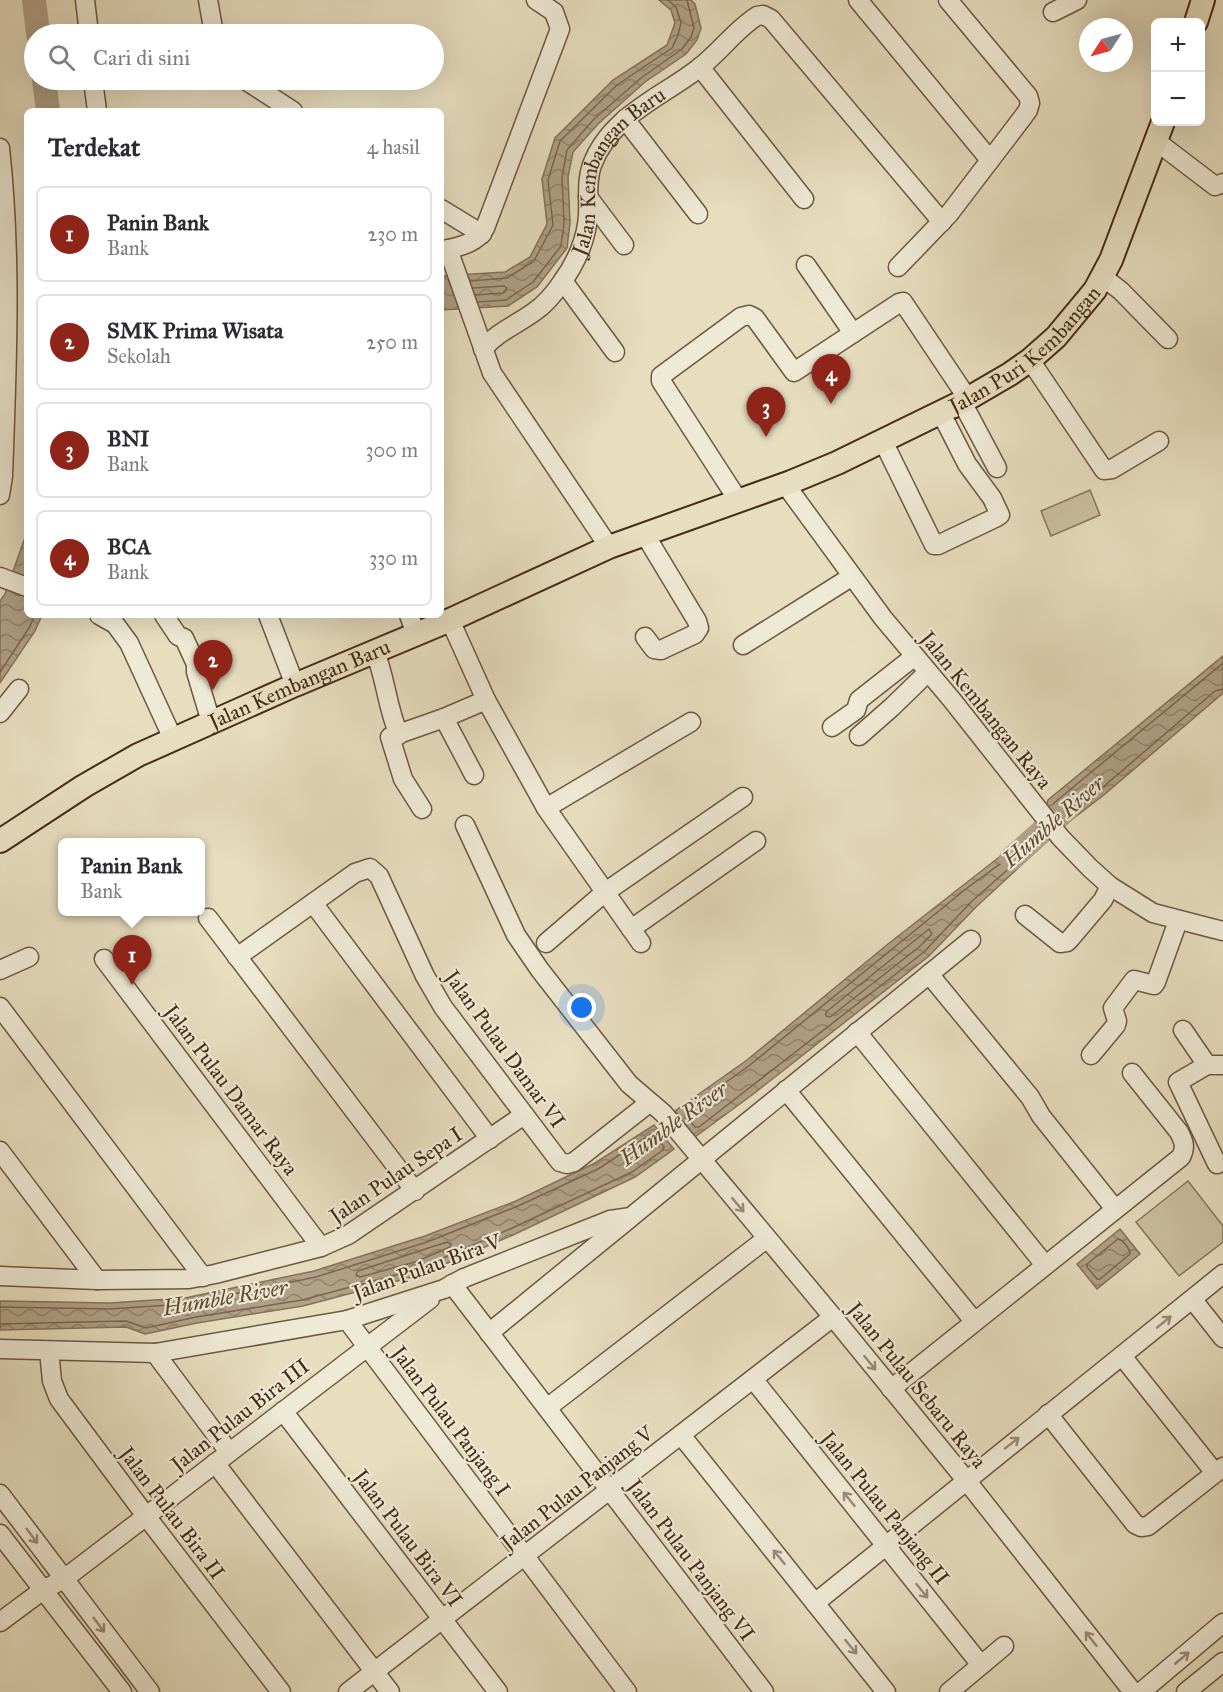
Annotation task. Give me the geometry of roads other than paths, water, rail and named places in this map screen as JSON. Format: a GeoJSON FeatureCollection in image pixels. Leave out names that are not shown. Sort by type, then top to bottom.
{"type":"FeatureCollection","features":[{"type":"Feature","properties":{"kind":"main road"},"geometry":{"type":"LineString","coordinates":[[1197,18],[1203,0]]}},
{"type":"Feature","properties":{"kind":"main road","name":"Jalan Puri Kembangan"},"geometry":{"type":"LineString","coordinates":[[785,484],[883,441],[965,400],[1030,360],[1056,337],[1076,315],[1103,277],[1160,131]]}},
{"type":"Feature","properties":{"kind":"main road","name":"Jalan Kembangan Baru"},"geometry":{"type":"LineString","coordinates":[[0,841],[110,771],[173,739],[375,652],[413,625],[450,620],[609,547],[785,484]]}},
{"type":"Feature","properties":{"kind":"street"},"geometry":{"type":"LineString","coordinates":[[85,0],[87,24]]}},
{"type":"Feature","properties":{"kind":"street"},"geometry":{"type":"LineString","coordinates":[[208,0],[212,24]]}},
{"type":"Feature","properties":{"kind":"street"},"geometry":{"type":"LineString","coordinates":[[536,0],[554,12],[560,29],[482,234],[467,244],[445,250],[454,267],[483,350],[499,386],[609,547]]}},
{"type":"Feature","properties":{"kind":"street"},"geometry":{"type":"LineString","coordinates":[[858,0],[990,160]]}},
{"type":"Feature","properties":{"kind":"street"},"geometry":{"type":"LineString","coordinates":[[898,267],[942,222],[1028,110],[1030,103],[1028,96],[948,0]]}},
{"type":"Feature","properties":{"kind":"street"},"geometry":{"type":"LineString","coordinates":[[1053,12],[1077,0]]}},
{"type":"Feature","properties":{"kind":"street","name":"Jalan Kembangan Baru"},"geometry":{"type":"LineString","coordinates":[[483,350],[495,336],[535,312],[549,300],[573,265],[585,235],[588,215],[588,181],[592,165],[600,149],[625,119],[700,67],[757,15],[764,15],[771,19],[942,222]]}},
{"type":"Feature","properties":{"kind":"street"},"geometry":{"type":"LineString","coordinates":[[700,67],[804,200]]}},
{"type":"Feature","properties":{"kind":"street"},"geometry":{"type":"LineString","coordinates":[[94,90],[97,108]]}},
{"type":"Feature","properties":{"kind":"street"},"geometry":{"type":"LineString","coordinates":[[260,90],[288,108]]}},
{"type":"Feature","properties":{"kind":"street"},"geometry":{"type":"LineString","coordinates":[[625,119],[698,214]]}},
{"type":"Feature","properties":{"kind":"street"},"geometry":{"type":"LineString","coordinates":[[1160,131],[1215,186],[1223,183]]}},
{"type":"Feature","properties":{"kind":"street"},"geometry":{"type":"LineString","coordinates":[[0,156],[4,295],[0,495]]}},
{"type":"Feature","properties":{"kind":"street"},"geometry":{"type":"LineString","coordinates":[[588,197],[624,245]]}},
{"type":"Feature","properties":{"kind":"street"},"geometry":{"type":"LineString","coordinates":[[444,211],[482,234]]}},
{"type":"Feature","properties":{"kind":"street"},"geometry":{"type":"LineString","coordinates":[[806,265],[853,333]]}},
{"type":"Feature","properties":{"kind":"street"},"geometry":{"type":"LineString","coordinates":[[1103,277],[1121,291],[1168,339]]}},
{"type":"Feature","properties":{"kind":"street"},"geometry":{"type":"LineString","coordinates":[[563,281],[615,352]]}},
{"type":"Feature","properties":{"kind":"street"},"geometry":{"type":"LineString","coordinates":[[738,500],[661,376],[741,317],[748,315],[755,318],[793,372],[903,302],[965,400],[997,468]]}},
{"type":"Feature","properties":{"kind":"street"},"geometry":{"type":"LineString","coordinates":[[1030,360],[1104,470],[1112,469],[1159,441]]}},
{"type":"Feature","properties":{"kind":"street"},"geometry":{"type":"LineString","coordinates":[[883,441],[934,545],[997,517],[1000,514],[992,498],[967,464],[940,413]]}},
{"type":"Feature","properties":{"kind":"street","name":"Jalan Kembangan Raya"},"geometry":{"type":"LineString","coordinates":[[785,484],[851,577],[1061,838],[1110,886],[1154,913],[1223,931]]}},
{"type":"Feature","properties":{"kind":"street"},"geometry":{"type":"LineString","coordinates":[[644,533],[699,628],[695,634],[661,650],[654,649],[645,637]]}},
{"type":"Feature","properties":{"kind":"street"},"geometry":{"type":"LineString","coordinates":[[743,645],[851,577]]}},
{"type":"Feature","properties":{"kind":"street"},"geometry":{"type":"LineString","coordinates":[[2,578],[24,586]]}},
{"type":"Feature","properties":{"kind":"street"},"geometry":{"type":"LineString","coordinates":[[166,618],[178,636],[184,638],[196,664],[196,672],[211,722]]}},
{"type":"Feature","properties":{"kind":"street"},"geometry":{"type":"LineString","coordinates":[[269,618],[295,685]]}},
{"type":"Feature","properties":{"kind":"street"},"geometry":{"type":"LineString","coordinates":[[120,620],[173,739]]}},
{"type":"Feature","properties":{"kind":"street"},"geometry":{"type":"LineString","coordinates":[[450,620],[486,700],[546,808],[636,936],[756,841]]}},
{"type":"Feature","properties":{"kind":"street"},"geometry":{"type":"LineString","coordinates":[[375,652],[392,719],[399,735]]}},
{"type":"Feature","properties":{"kind":"street"},"geometry":{"type":"LineString","coordinates":[[832,727],[856,710],[859,700],[915,657]]}},
{"type":"Feature","properties":{"kind":"street"},"geometry":{"type":"LineString","coordinates":[[859,736],[928,672]]}},
{"type":"Feature","properties":{"kind":"street"},"geometry":{"type":"LineString","coordinates":[[0,714],[19,689]]}},
{"type":"Feature","properties":{"kind":"street"},"geometry":{"type":"LineString","coordinates":[[422,809],[403,779],[390,738],[486,700]]}},
{"type":"Feature","properties":{"kind":"street"},"geometry":{"type":"LineString","coordinates":[[444,718],[474,775]]}},
{"type":"Feature","properties":{"kind":"street"},"geometry":{"type":"LineString","coordinates":[[546,808],[691,722]]}},
{"type":"Feature","properties":{"kind":"street"},"geometry":{"type":"LineString","coordinates":[[546,943],[604,893],[743,796]]}},
{"type":"Feature","properties":{"kind":"street","name":"Jalan Pulau Sebaru Raya"},"geometry":{"type":"LineString","coordinates":[[465,825],[516,935],[527,953],[629,1084],[657,1109],[833,1317],[966,1480],[1133,1692]]}},
{"type":"Feature","properties":{"kind":"street","name":"Jalan Pulau Damar VI"},"geometry":{"type":"LineString","coordinates":[[313,903],[355,873],[366,868],[370,868],[379,876],[425,976],[443,1007],[560,1162],[567,1164],[574,1162],[657,1109]]}},
{"type":"Feature","properties":{"kind":"street"},"geometry":{"type":"LineString","coordinates":[[1025,915],[1063,943],[1070,939],[1103,900],[1110,886]]}},
{"type":"Feature","properties":{"kind":"street"},"geometry":{"type":"LineString","coordinates":[[237,957],[313,903],[490,1139]]}},
{"type":"Feature","properties":{"kind":"street"},"geometry":{"type":"LineString","coordinates":[[208,918],[415,1191]]}},
{"type":"Feature","properties":{"kind":"street"},"geometry":{"type":"LineString","coordinates":[[1091,1055],[1116,1025],[1113,1008],[1134,980],[1149,985],[1156,982],[1178,921]]}},
{"type":"Feature","properties":{"kind":"street","name":"Jalan Pulau Bira V"},"geometry":{"type":"LineString","coordinates":[[0,1349],[155,1353],[347,1320],[448,1286],[610,1220],[631,1217],[697,1156],[786,1090],[971,940]]}},
{"type":"Feature","properties":{"kind":"street"},"geometry":{"type":"LineString","coordinates":[[0,970],[29,957]]}},
{"type":"Feature","properties":{"kind":"street","name":"Jalan Pulau Damar Raya"},"geometry":{"type":"LineString","coordinates":[[104,959],[321,1247]]}},
{"type":"Feature","properties":{"kind":"street"},"geometry":{"type":"LineString","coordinates":[[929,974],[1030,1097],[1041,1116],[1115,1209]]}},
{"type":"Feature","properties":{"kind":"street"},"geometry":{"type":"LineString","coordinates":[[0,1007],[203,1277]]}},
{"type":"Feature","properties":{"kind":"street"},"geometry":{"type":"LineString","coordinates":[[1183,1030],[1215,1065],[1178,1082],[1217,1164]]}},
{"type":"Feature","properties":{"kind":"street"},"geometry":{"type":"LineString","coordinates":[[857,1032],[1045,1265]]}},
{"type":"Feature","properties":{"kind":"street"},"geometry":{"type":"LineString","coordinates":[[891,1389],[1181,1157],[1185,1150],[1184,1141],[1179,1132],[1132,1074]]}},
{"type":"Feature","properties":{"kind":"street"},"geometry":{"type":"LineString","coordinates":[[786,1090],[974,1321]]}},
{"type":"Feature","properties":{"kind":"street","name":"Jalan Pulau Sepa I"},"geometry":{"type":"LineString","coordinates":[[0,1276],[97,1280],[189,1279],[321,1247],[348,1235],[524,1115]]}},
{"type":"Feature","properties":{"kind":"street"},"geometry":{"type":"LineString","coordinates":[[0,1151],[97,1280]]}},
{"type":"Feature","properties":{"kind":"street"},"geometry":{"type":"LineString","coordinates":[[489,1333],[631,1217]]}},
{"type":"Feature","properties":{"kind":"street"},"geometry":{"type":"LineString","coordinates":[[547,1408],[766,1239]]}},
{"type":"Feature","properties":{"kind":"street"},"geometry":{"type":"LineString","coordinates":[[815,1603],[1223,1274]]}},
{"type":"Feature","properties":{"kind":"street","name":"Jalan Pulau Panjang VI"},"geometry":{"type":"LineString","coordinates":[[448,1286],[489,1333],[764,1692]]}},
{"type":"Feature","properties":{"kind":"street","name":"Jalan Pulau Bira III"},"geometry":{"type":"LineString","coordinates":[[0,1622],[43,1590],[64,1579],[448,1286]]}},
{"type":"Feature","properties":{"kind":"street"},"geometry":{"type":"LineString","coordinates":[[1192,1300],[1223,1338]]}},
{"type":"Feature","properties":{"kind":"street","name":"Jalan Pulau Panjang V"},"geometry":{"type":"LineString","coordinates":[[348,1692],[833,1317]]}},
{"type":"Feature","properties":{"kind":"street","name":"Jalan Pulau Panjang I"},"geometry":{"type":"LineString","coordinates":[[347,1320],[627,1692]]}},
{"type":"Feature","properties":{"kind":"street","name":"Jalan Pulau Bira II"},"geometry":{"type":"LineString","coordinates":[[49,1351],[52,1382],[59,1399],[281,1692]]}},
{"type":"Feature","properties":{"kind":"street"},"geometry":{"type":"LineString","coordinates":[[155,1353],[222,1457],[390,1692]]}},
{"type":"Feature","properties":{"kind":"street"},"geometry":{"type":"LineString","coordinates":[[1048,1414],[1135,1524],[1141,1527],[1148,1526],[1219,1470],[1122,1356]]}},
{"type":"Feature","properties":{"kind":"street","name":"Jalan Pulau Panjang II"},"geometry":{"type":"LineString","coordinates":[[753,1379],[981,1665]]}},
{"type":"Feature","properties":{"kind":"street","name":"Jalan Pulau Bira VI"},"geometry":{"type":"LineString","coordinates":[[283,1411],[498,1692]]}},
{"type":"Feature","properties":{"kind":"street"},"geometry":{"type":"LineString","coordinates":[[681,1435],[886,1692]]}},
{"type":"Feature","properties":{"kind":"street"},"geometry":{"type":"LineString","coordinates":[[0,1494],[150,1692]]}},
{"type":"Feature","properties":{"kind":"street"},"geometry":{"type":"LineString","coordinates":[[0,1534],[122,1692]]}},
{"type":"Feature","properties":{"kind":"street"},"geometry":{"type":"LineString","coordinates":[[1141,1692],[1223,1623]]}},
{"type":"Feature","properties":{"kind":"street"},"geometry":{"type":"LineString","coordinates":[[949,1692],[1005,1646]]}},
{"type":"Feature","properties":{"kind":"street"},"geometry":{"type":"LineString","coordinates":[[1186,1692],[1223,1662]]}},
{"type":"Feature","properties":{"kind":"water"},"geometry":{"type":"Polygon","coordinates":[[[659,0],[691,0],[695,4],[701,28],[697,40],[686,54],[645,82],[598,124],[573,152],[568,177],[570,223],[567,248],[537,287],[508,306],[444,310],[444,276],[505,272],[530,257],[547,224],[542,179],[555,138],[613,80],[667,45],[675,23],[671,10],[659,0]]]}},
{"type":"Feature","properties":{"kind":"water"},"geometry":{"type":"Polygon","coordinates":[[[24,540],[24,618],[41,618],[35,631],[0,683],[0,601],[5,594],[24,540]]]}},
{"type":"Feature","properties":{"kind":"water"},"geometry":{"type":"Polygon","coordinates":[[[1223,656],[1223,693],[1105,794],[1066,824],[1059,825],[1045,809],[1048,800],[1223,656]]]}},
{"type":"Feature","properties":{"kind":"water"},"geometry":{"type":"Polygon","coordinates":[[[1030,833],[1042,846],[976,907],[929,956],[695,1137],[675,1111],[747,1060],[888,944],[1030,833]]]}},
{"type":"Feature","properties":{"kind":"water"},"geometry":{"type":"Polygon","coordinates":[[[654,1125],[674,1149],[635,1177],[513,1235],[420,1275],[303,1306],[145,1334],[126,1327],[0,1330],[0,1301],[110,1303],[185,1298],[314,1271],[425,1236],[516,1201],[595,1163],[654,1125]]]}},
{"type":"Feature","properties":{"kind":"water"},"geometry":{"type":"Polygon","coordinates":[[[1120,1229],[1140,1254],[1097,1289],[1077,1264],[1120,1229]]]}},
{"type":"Feature","properties":{"kind":"waterway"},"geometry":{"type":"LineString","coordinates":[[34,0],[37,24]]}},
{"type":"Feature","properties":{"kind":"waterway"},"geometry":{"type":"LineString","coordinates":[[45,90],[48,108]]}},
{"type":"Feature","properties":{"kind":"waterway","name":"Humble River"},"geometry":{"type":"LineString","coordinates":[[1011,859],[1068,808]]}},
{"type":"Feature","properties":{"kind":"place","name":"BCA"},"geometry":{"type":"Point","coordinates":[831,404]}},
{"type":"Feature","properties":{"kind":"place","name":"BNI"},"geometry":{"type":"Point","coordinates":[766,437]}},
{"type":"Feature","properties":{"kind":"place","name":"SMK Prima Wisata"},"geometry":{"type":"Point","coordinates":[213,690]}},
{"type":"Feature","properties":{"kind":"place","name":"Panin Bank"},"geometry":{"type":"Point","coordinates":[132,985]}}]}
